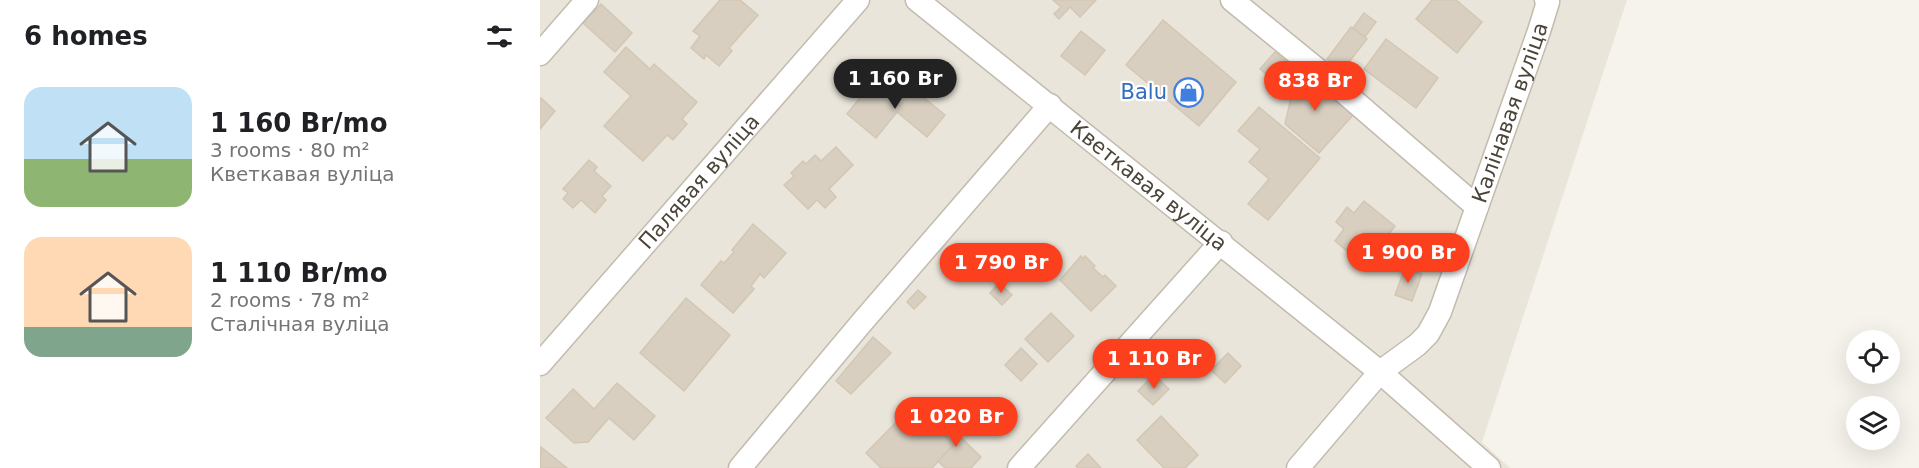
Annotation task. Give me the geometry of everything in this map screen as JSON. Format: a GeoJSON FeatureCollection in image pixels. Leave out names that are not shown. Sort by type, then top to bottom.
{"type":"FeatureCollection","features":[{"type":"Feature","properties":{"kind":"street"},"geometry":{"type":"LineString","coordinates":[[540,54],[587,0]]}},
{"type":"Feature","properties":{"kind":"street","name":"Палявая вуліца"},"geometry":{"type":"LineString","coordinates":[[540,364],[858,0]]}},
{"type":"Feature","properties":{"kind":"street","name":"Кветкавая вуліца"},"geometry":{"type":"LineString","coordinates":[[917,0],[1380,372],[1489,468]]}},
{"type":"Feature","properties":{"kind":"street"},"geometry":{"type":"LineString","coordinates":[[1232,0],[1324,75],[1477,207]]}},
{"type":"Feature","properties":{"kind":"street","name":"Калінавая вуліца"},"geometry":{"type":"LineString","coordinates":[[1298,468],[1380,372],[1428,334],[1440,312],[1539,31],[1548,2],[1546,0]]}},
{"type":"Feature","properties":{"kind":"street"},"geometry":{"type":"LineString","coordinates":[[740,468],[870,312],[1050,105]]}},
{"type":"Feature","properties":{"kind":"street"},"geometry":{"type":"LineString","coordinates":[[1019,468],[1221,242]]}},
{"type":"Feature","properties":{"kind":"shaded area"},"geometry":{"type":"Polygon","coordinates":[[[540,0],[1627,0],[1482,442],[1510,468],[540,468],[540,0]]]}},
{"type":"Feature","properties":{"kind":"building"},"geometry":{"type":"Polygon","coordinates":[[[720,0],[740,0],[758,15],[729,48],[732,51],[719,66],[706,55],[704,59],[691,48],[700,36],[693,31],[720,0]]]}},
{"type":"Feature","properties":{"kind":"building"},"geometry":{"type":"Polygon","coordinates":[[[1053,0],[1096,0],[1080,17],[1070,7],[1059,19],[1054,14],[1061,7],[1053,0]]]}},
{"type":"Feature","properties":{"kind":"building"},"geometry":{"type":"Polygon","coordinates":[[[1432,0],[1456,0],[1482,22],[1457,53],[1416,19],[1432,0]]]}},
{"type":"Feature","properties":{"kind":"building"},"geometry":{"type":"Polygon","coordinates":[[[601,4],[632,33],[615,52],[583,23],[601,4]]]}},
{"type":"Feature","properties":{"kind":"building"},"geometry":{"type":"Polygon","coordinates":[[[1364,13],[1376,22],[1365,37],[1353,28],[1364,13]]]}},
{"type":"Feature","properties":{"kind":"building"},"geometry":{"type":"Polygon","coordinates":[[[1163,20],[1236,82],[1199,126],[1126,65],[1163,20]]]}},
{"type":"Feature","properties":{"kind":"building"},"geometry":{"type":"Polygon","coordinates":[[[1351,27],[1367,39],[1342,71],[1327,59],[1351,27]]]}},
{"type":"Feature","properties":{"kind":"building"},"geometry":{"type":"Polygon","coordinates":[[[1081,31],[1105,50],[1085,75],[1061,56],[1081,31]]]}},
{"type":"Feature","properties":{"kind":"building"},"geometry":{"type":"Polygon","coordinates":[[[1386,39],[1438,78],[1416,108],[1364,69],[1386,39]]]}},
{"type":"Feature","properties":{"kind":"building"},"geometry":{"type":"Polygon","coordinates":[[[626,47],[650,69],[654,64],[697,102],[682,119],[687,124],[673,140],[667,135],[643,161],[604,126],[631,96],[604,72],[626,47]]]}},
{"type":"Feature","properties":{"kind":"building"},"geometry":{"type":"Polygon","coordinates":[[[1275,52],[1290,65],[1286,91],[1260,69],[1275,52]]]}},
{"type":"Feature","properties":{"kind":"building"},"geometry":{"type":"Polygon","coordinates":[[[1298,66],[1354,114],[1319,153],[1285,124],[1298,66]]]}},
{"type":"Feature","properties":{"kind":"building"},"geometry":{"type":"Polygon","coordinates":[[[905,82],[945,115],[927,137],[897,112],[876,138],[847,114],[871,84],[891,99],[905,82]]]}},
{"type":"Feature","properties":{"kind":"building"},"geometry":{"type":"Polygon","coordinates":[[[540,99],[555,111],[540,129],[540,99]]]}},
{"type":"Feature","properties":{"kind":"building"},"geometry":{"type":"Polygon","coordinates":[[[1259,107],[1320,158],[1268,220],[1248,204],[1269,179],[1249,162],[1260,149],[1238,131],[1259,107]]]}},
{"type":"Feature","properties":{"kind":"building"},"geometry":{"type":"Polygon","coordinates":[[[836,147],[853,165],[829,189],[836,197],[825,208],[817,200],[808,209],[784,185],[794,176],[791,173],[803,161],[806,164],[815,155],[821,161],[836,147]]]}},
{"type":"Feature","properties":{"kind":"building"},"geometry":{"type":"Polygon","coordinates":[[[589,160],[597,167],[594,171],[611,186],[602,196],[606,200],[595,213],[581,200],[573,208],[563,199],[568,193],[563,189],[589,160]]]}},
{"type":"Feature","properties":{"kind":"building"},"geometry":{"type":"Polygon","coordinates":[[[1364,201],[1395,226],[1364,265],[1335,241],[1344,229],[1336,222],[1347,207],[1354,213],[1364,201]]]}},
{"type":"Feature","properties":{"kind":"building"},"geometry":{"type":"Polygon","coordinates":[[[753,224],[786,253],[764,278],[760,274],[751,286],[754,289],[733,313],[701,285],[721,261],[724,263],[734,252],[732,250],[753,224]]]}},
{"type":"Feature","properties":{"kind":"building"},"geometry":{"type":"Polygon","coordinates":[[[1081,256],[1083,259],[1085,256],[1095,266],[1093,268],[1103,277],[1105,275],[1116,286],[1091,311],[1060,280],[1081,256]]]}},
{"type":"Feature","properties":{"kind":"building"},"geometry":{"type":"Polygon","coordinates":[[[1405,268],[1422,274],[1412,301],[1395,295],[1405,268]]]}},
{"type":"Feature","properties":{"kind":"building"},"geometry":{"type":"Polygon","coordinates":[[[999,283],[1012,295],[1002,305],[990,293],[999,283]]]}},
{"type":"Feature","properties":{"kind":"building"},"geometry":{"type":"Polygon","coordinates":[[[918,290],[926,297],[914,309],[907,302],[918,290]]]}},
{"type":"Feature","properties":{"kind":"building"},"geometry":{"type":"Polygon","coordinates":[[[686,298],[730,335],[684,391],[640,353],[686,298]]]}},
{"type":"Feature","properties":{"kind":"building"},"geometry":{"type":"Polygon","coordinates":[[[1051,313],[1074,336],[1048,362],[1025,339],[1051,313]]]}},
{"type":"Feature","properties":{"kind":"building"},"geometry":{"type":"Polygon","coordinates":[[[873,337],[891,353],[851,394],[836,381],[873,337]]]}},
{"type":"Feature","properties":{"kind":"building"},"geometry":{"type":"Polygon","coordinates":[[[1021,348],[1037,364],[1021,381],[1005,365],[1021,348]]]}},
{"type":"Feature","properties":{"kind":"building"},"geometry":{"type":"Polygon","coordinates":[[[1228,353],[1241,366],[1225,383],[1211,370],[1228,353]]]}},
{"type":"Feature","properties":{"kind":"building"},"geometry":{"type":"Polygon","coordinates":[[[1154,375],[1169,389],[1153,405],[1138,391],[1154,375]]]}},
{"type":"Feature","properties":{"kind":"building"},"geometry":{"type":"Polygon","coordinates":[[[617,383],[655,416],[634,440],[609,418],[588,442],[574,443],[546,418],[573,389],[594,409],[617,383]]]}},
{"type":"Feature","properties":{"kind":"building"},"geometry":{"type":"Polygon","coordinates":[[[906,412],[916,422],[924,415],[954,445],[932,468],[881,468],[866,453],[906,412]]]}},
{"type":"Feature","properties":{"kind":"building"},"geometry":{"type":"Polygon","coordinates":[[[937,414],[981,457],[971,468],[945,468],[938,461],[954,445],[930,421],[937,414]]]}},
{"type":"Feature","properties":{"kind":"building"},"geometry":{"type":"Polygon","coordinates":[[[1161,416],[1198,455],[1185,468],[1164,468],[1137,440],[1161,416]]]}},
{"type":"Feature","properties":{"kind":"building"},"geometry":{"type":"Polygon","coordinates":[[[541,447],[567,468],[540,468],[541,447]]]}},
{"type":"Feature","properties":{"kind":"building"},"geometry":{"type":"Polygon","coordinates":[[[1088,454],[1101,468],[1078,468],[1076,466],[1088,454]]]}},
{"type":"Feature","properties":{"kind":"place","name":"Balu"},"geometry":{"type":"Point","coordinates":[1188,92]}}]}
